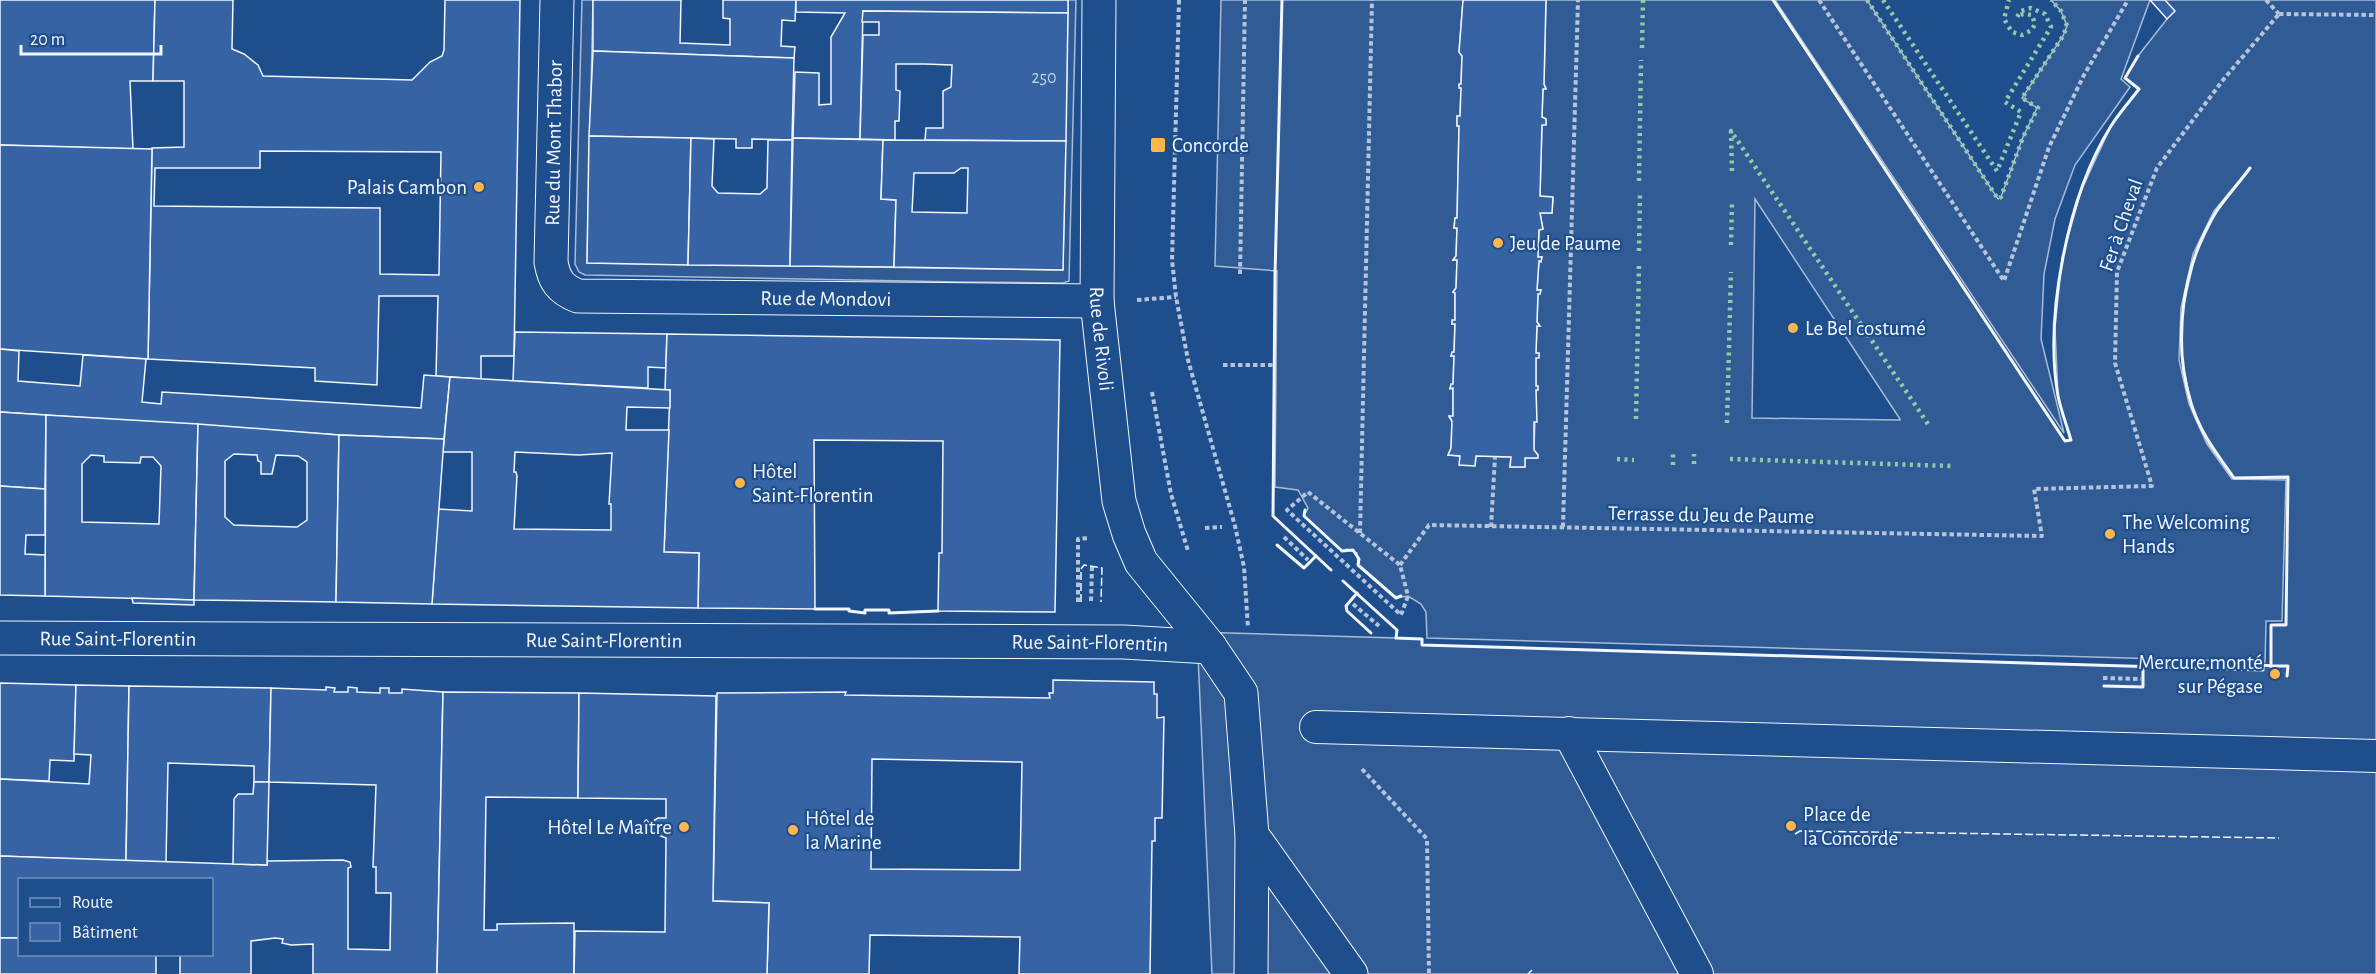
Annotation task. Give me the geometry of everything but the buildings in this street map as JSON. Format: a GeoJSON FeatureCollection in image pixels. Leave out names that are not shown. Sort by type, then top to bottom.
{"type":"FeatureCollection","features":[{"type":"Feature","properties":{"kind":"street","name":"Rue du Mont Thabor"},"geometry":{"type":"LineString","coordinates":[[557,0],[551,262],[558,284]]}},
{"type":"Feature","properties":{"kind":"street","name":"Rue de Rivoli"},"geometry":{"type":"LineString","coordinates":[[1099,0],[1097,301],[1119,501],[1141,562],[1210,647]]}},
{"type":"Feature","properties":{"kind":"street","name":"Rue de Mondovi"},"geometry":{"type":"LineString","coordinates":[[558,284],[565,291],[578,296],[1097,301]]}},
{"type":"Feature","properties":{"kind":"street","name":"Rue Saint-Florentin"},"geometry":{"type":"LineString","coordinates":[[0,638],[1112,642],[1210,647]]}},
{"type":"Feature","properties":{"kind":"street"},"geometry":{"type":"LineString","coordinates":[[1210,647],[1240,693],[1252,835],[1251,974]]}},
{"type":"Feature","properties":{"kind":"street"},"geometry":{"type":"LineString","coordinates":[[1316,727],[1709,740],[2376,756]]}},
{"type":"Feature","properties":{"kind":"street"},"geometry":{"type":"LineString","coordinates":[[1569,734],[1697,974]]}},
{"type":"Feature","properties":{"kind":"street"},"geometry":{"type":"LineString","coordinates":[[1252,835],[1351,974]]}},
{"type":"Feature","properties":{"kind":"path"},"geometry":{"type":"LineString","coordinates":[[1179,0],[1172,260],[1176,297],[1203,420],[1235,526],[1244,567],[1249,633]]}},
{"type":"Feature","properties":{"kind":"path"},"geometry":{"type":"LineString","coordinates":[[1240,274],[1245,0]]}},
{"type":"Feature","properties":{"kind":"path"},"geometry":{"type":"LineString","coordinates":[[1360,533],[1372,0]]}},
{"type":"Feature","properties":{"kind":"path"},"geometry":{"type":"LineString","coordinates":[[1563,527],[1578,0]]}},
{"type":"Feature","properties":{"kind":"path"},"geometry":{"type":"LineString","coordinates":[[1819,0],[2004,281],[2049,147],[2084,75],[2128,0]]}},
{"type":"Feature","properties":{"kind":"path"},"geometry":{"type":"LineString","coordinates":[[2266,0],[2279,14],[2376,15]]}},
{"type":"Feature","properties":{"kind":"path","name":"Fer à Cheval"},"geometry":{"type":"LineString","coordinates":[[2042,536],[2034,489],[2152,486],[2115,363],[2117,272],[2157,168],[2223,80],[2279,14]]}},
{"type":"Feature","properties":{"kind":"path","name":"Rue de Rivoli"},"geometry":{"type":"LineString","coordinates":[[1134,291],[1136,312]]}},
{"type":"Feature","properties":{"kind":"path"},"geometry":{"type":"LineString","coordinates":[[1223,365],[1273,365]]}},
{"type":"Feature","properties":{"kind":"path","name":"Rue de Rivoli"},"geometry":{"type":"LineString","coordinates":[[1149,380],[1171,494],[1191,561]]}},
{"type":"Feature","properties":{"kind":"path"},"geometry":{"type":"LineString","coordinates":[[1491,527],[1495,457]]}},
{"type":"Feature","properties":{"kind":"path"},"geometry":{"type":"LineString","coordinates":[[1308,492],[1400,566],[1408,596],[1401,615],[1287,510],[1308,492]]}},
{"type":"Feature","properties":{"kind":"path","name":"Terrasse du Jeu de Paume"},"geometry":{"type":"LineString","coordinates":[[1400,566],[1429,525],[2042,536]]}},
{"type":"Feature","properties":{"kind":"path"},"geometry":{"type":"LineString","coordinates":[[1205,528],[1222,527]]}},
{"type":"Feature","properties":{"kind":"path"},"geometry":{"type":"LineString","coordinates":[[1078,611],[1078,539],[1098,537]]}},
{"type":"Feature","properties":{"kind":"path"},"geometry":{"type":"LineString","coordinates":[[1284,537],[1308,560]]}},
{"type":"Feature","properties":{"kind":"path"},"geometry":{"type":"LineString","coordinates":[[1091,601],[1092,566]]}},
{"type":"Feature","properties":{"kind":"path"},"geometry":{"type":"LineString","coordinates":[[1353,604],[1379,627]]}},
{"type":"Feature","properties":{"kind":"path"},"geometry":{"type":"LineString","coordinates":[[2103,678],[2141,679]]}},
{"type":"Feature","properties":{"kind":"path"},"geometry":{"type":"LineString","coordinates":[[1316,727],[1373,779],[1427,839],[1429,974]]}},
{"type":"Feature","properties":{"kind":"shaded area"},"geometry":{"type":"Polygon","coordinates":[[[582,0],[593,0],[587,263],[1063,270],[1068,0],[1076,0],[1069,281],[1063,283],[961,282],[585,275],[579,272],[575,264],[582,0]]]}},
{"type":"Feature","properties":{"kind":"shaded area"},"geometry":{"type":"Polygon","coordinates":[[[1221,0],[1463,0],[1459,52],[1462,56],[1461,84],[1459,85],[1461,88],[1460,116],[1457,116],[1457,126],[1459,126],[1457,218],[1455,218],[1454,228],[1457,228],[1456,256],[1453,260],[1457,260],[1456,288],[1453,292],[1455,293],[1455,320],[1452,324],[1455,324],[1454,352],[1451,356],[1454,356],[1453,384],[1450,388],[1453,388],[1453,416],[1449,417],[1452,421],[1451,448],[1448,455],[1460,456],[1460,465],[1475,465],[1476,456],[1511,457],[1510,467],[1525,467],[1525,458],[1537,458],[1538,455],[1534,450],[1536,390],[1538,389],[1536,386],[1536,358],[1539,354],[1536,353],[1537,326],[1540,326],[1537,322],[1538,294],[1541,290],[1537,290],[1539,261],[1542,257],[1538,257],[1539,230],[1543,229],[1540,213],[1552,213],[1553,198],[1540,196],[1542,125],[1546,124],[1546,119],[1542,117],[1543,89],[1546,88],[1544,84],[1546,0],[1773,0],[2065,441],[2070,440],[2058,395],[2055,328],[2062,258],[2081,191],[2111,126],[2139,89],[2125,78],[2138,56],[2167,19],[2165,0],[2376,0],[2376,974],[1212,974],[1197,632],[1422,639],[1422,645],[2262,670],[2263,665],[2271,665],[2271,625],[2286,624],[2288,478],[2234,478],[2208,443],[2191,403],[2182,361],[2183,308],[2195,256],[2216,212],[2239,181],[2214,211],[2193,254],[2181,308],[2179,360],[2189,404],[2207,444],[2232,479],[2286,480],[2282,621],[2266,621],[2265,662],[1427,638],[1426,612],[1421,604],[1408,596],[1396,598],[1358,565],[1357,553],[1347,549],[1342,551],[1304,516],[1308,508],[1298,490],[1275,487],[1277,271],[1215,266],[1221,0]],[[1755,199],[1752,418],[1900,419],[1755,199]]]}},
{"type":"Feature","properties":{"kind":"shaded area"},"geometry":{"type":"Polygon","coordinates":[[[1775,0],[1867,0],[1998,199],[2001,197],[2023,137],[2037,108],[2022,98],[2063,36],[2067,26],[2061,11],[2051,0],[2150,0],[2121,79],[2130,87],[2075,165],[2055,219],[2044,274],[2041,339],[2064,433],[1775,0]]]}},
{"type":"Feature","properties":{"kind":"hedge"},"geometry":{"type":"LineString","coordinates":[[1642,48],[1643,0]]}},
{"type":"Feature","properties":{"kind":"hedge"},"geometry":{"type":"LineString","coordinates":[[1867,0],[1998,199],[2001,197],[2023,137],[2038,108],[2022,98],[2063,36],[2067,26],[2061,11],[2051,0]]}},
{"type":"Feature","properties":{"kind":"hedge"},"geometry":{"type":"LineString","coordinates":[[1883,0],[1997,171],[2021,112],[2005,102],[2051,27],[2045,14],[2031,8],[2021,11],[2017,17],[2023,14],[2032,15],[2035,24],[2032,30],[2022,35],[2012,32],[2004,19],[2009,0]]}},
{"type":"Feature","properties":{"kind":"hedge"},"geometry":{"type":"LineString","coordinates":[[1639,181],[1641,60]]}},
{"type":"Feature","properties":{"kind":"hedge"},"geometry":{"type":"LineString","coordinates":[[1732,171],[1731,131],[1930,427]]}},
{"type":"Feature","properties":{"kind":"hedge"},"geometry":{"type":"LineString","coordinates":[[1639,251],[1640,193]]}},
{"type":"Feature","properties":{"kind":"hedge"},"geometry":{"type":"LineString","coordinates":[[1731,245],[1732,202]]}},
{"type":"Feature","properties":{"kind":"hedge"},"geometry":{"type":"LineString","coordinates":[[1636,419],[1639,264]]}},
{"type":"Feature","properties":{"kind":"hedge"},"geometry":{"type":"LineString","coordinates":[[1727,423],[1731,272]]}},
{"type":"Feature","properties":{"kind":"hedge"},"geometry":{"type":"LineString","coordinates":[[1673,453],[1673,465]]}},
{"type":"Feature","properties":{"kind":"hedge"},"geometry":{"type":"LineString","coordinates":[[1694,454],[1694,464]]}},
{"type":"Feature","properties":{"kind":"hedge"},"geometry":{"type":"LineString","coordinates":[[1617,459],[1634,460]]}},
{"type":"Feature","properties":{"kind":"hedge"},"geometry":{"type":"LineString","coordinates":[[1730,459],[1952,466]]}},
{"type":"Feature","properties":{"kind":"fence"},"geometry":{"type":"LineString","coordinates":[[1081,602],[1081,569],[1084,565],[1102,568],[1101,602]]}},
{"type":"Feature","properties":{"kind":"fence"},"geometry":{"type":"LineString","coordinates":[[1795,834],[1800,831],[2279,838]]}},
{"type":"Feature","properties":{"kind":"fence"},"geometry":{"type":"LineString","coordinates":[[1528,974],[1532,970]]}},
{"type":"Feature","properties":{"kind":"wall"},"geometry":{"type":"LineString","coordinates":[[1282,0],[1275,275],[1273,516],[1331,570]]}},
{"type":"Feature","properties":{"kind":"wall"},"geometry":{"type":"LineString","coordinates":[[1773,0],[2065,441],[2071,440],[2058,396],[2054,364],[2054,329],[2063,256],[2072,220],[2096,154],[2114,121],[2139,89],[2125,78],[2138,56]]}},
{"type":"Feature","properties":{"kind":"wall"},"geometry":{"type":"LineString","coordinates":[[2250,168],[2216,212],[2195,256],[2184,305],[2182,355],[2185,379],[2194,413],[2209,442],[2234,478],[2288,477],[2286,625],[2271,625],[2271,666],[2288,666],[2287,676]]}},
{"type":"Feature","properties":{"kind":"wall"},"geometry":{"type":"LineString","coordinates":[[1305,510],[1304,516],[1342,551],[1353,550],[1359,559],[1358,565],[1396,598],[1401,596]]}},
{"type":"Feature","properties":{"kind":"wall"},"geometry":{"type":"LineString","coordinates":[[1277,545],[1304,568],[1316,556]]}},
{"type":"Feature","properties":{"kind":"wall"},"geometry":{"type":"LineString","coordinates":[[1343,581],[1397,630],[1396,638],[1422,639],[1422,645],[2263,670],[2263,665],[2271,666]]}},
{"type":"Feature","properties":{"kind":"wall"},"geometry":{"type":"LineString","coordinates":[[1357,593],[1346,606],[1347,611],[1371,633]]}},
{"type":"Feature","properties":{"kind":"wall"},"geometry":{"type":"LineString","coordinates":[[815,609],[849,609],[849,611],[865,613],[865,610],[889,610],[889,613],[938,611]]}},
{"type":"Feature","properties":{"kind":"wall"},"geometry":{"type":"LineString","coordinates":[[2104,686],[2143,687],[2143,667]]}},
{"type":"Feature","properties":{"kind":"place","name":"Concorde"},"geometry":{"type":"Point","coordinates":[1158,145]}},
{"type":"Feature","properties":{"kind":"place","name":"Palais Cambon"},"geometry":{"type":"Point","coordinates":[479,187]}},
{"type":"Feature","properties":{"kind":"place","name":"Jeu de Paume"},"geometry":{"type":"Point","coordinates":[1498,243]}},
{"type":"Feature","properties":{"kind":"place","name":"Le Bel costumé"},"geometry":{"type":"Point","coordinates":[1793,328]}},
{"type":"Feature","properties":{"kind":"place","name":"Hôtel Saint-Florentin"},"geometry":{"type":"Point","coordinates":[740,483]}},
{"type":"Feature","properties":{"kind":"place","name":"The Welcoming Hands"},"geometry":{"type":"Point","coordinates":[2110,534]}},
{"type":"Feature","properties":{"kind":"place","name":"Mercure monté sur Pégase"},"geometry":{"type":"Point","coordinates":[2275,674]}},
{"type":"Feature","properties":{"kind":"place","name":"Place de la Concorde"},"geometry":{"type":"Point","coordinates":[1791,826]}},
{"type":"Feature","properties":{"kind":"place","name":"Hôtel Le Maître"},"geometry":{"type":"Point","coordinates":[684,827]}},
{"type":"Feature","properties":{"kind":"place","name":"Hôtel de la Marine"},"geometry":{"type":"Point","coordinates":[793,830]}}]}
